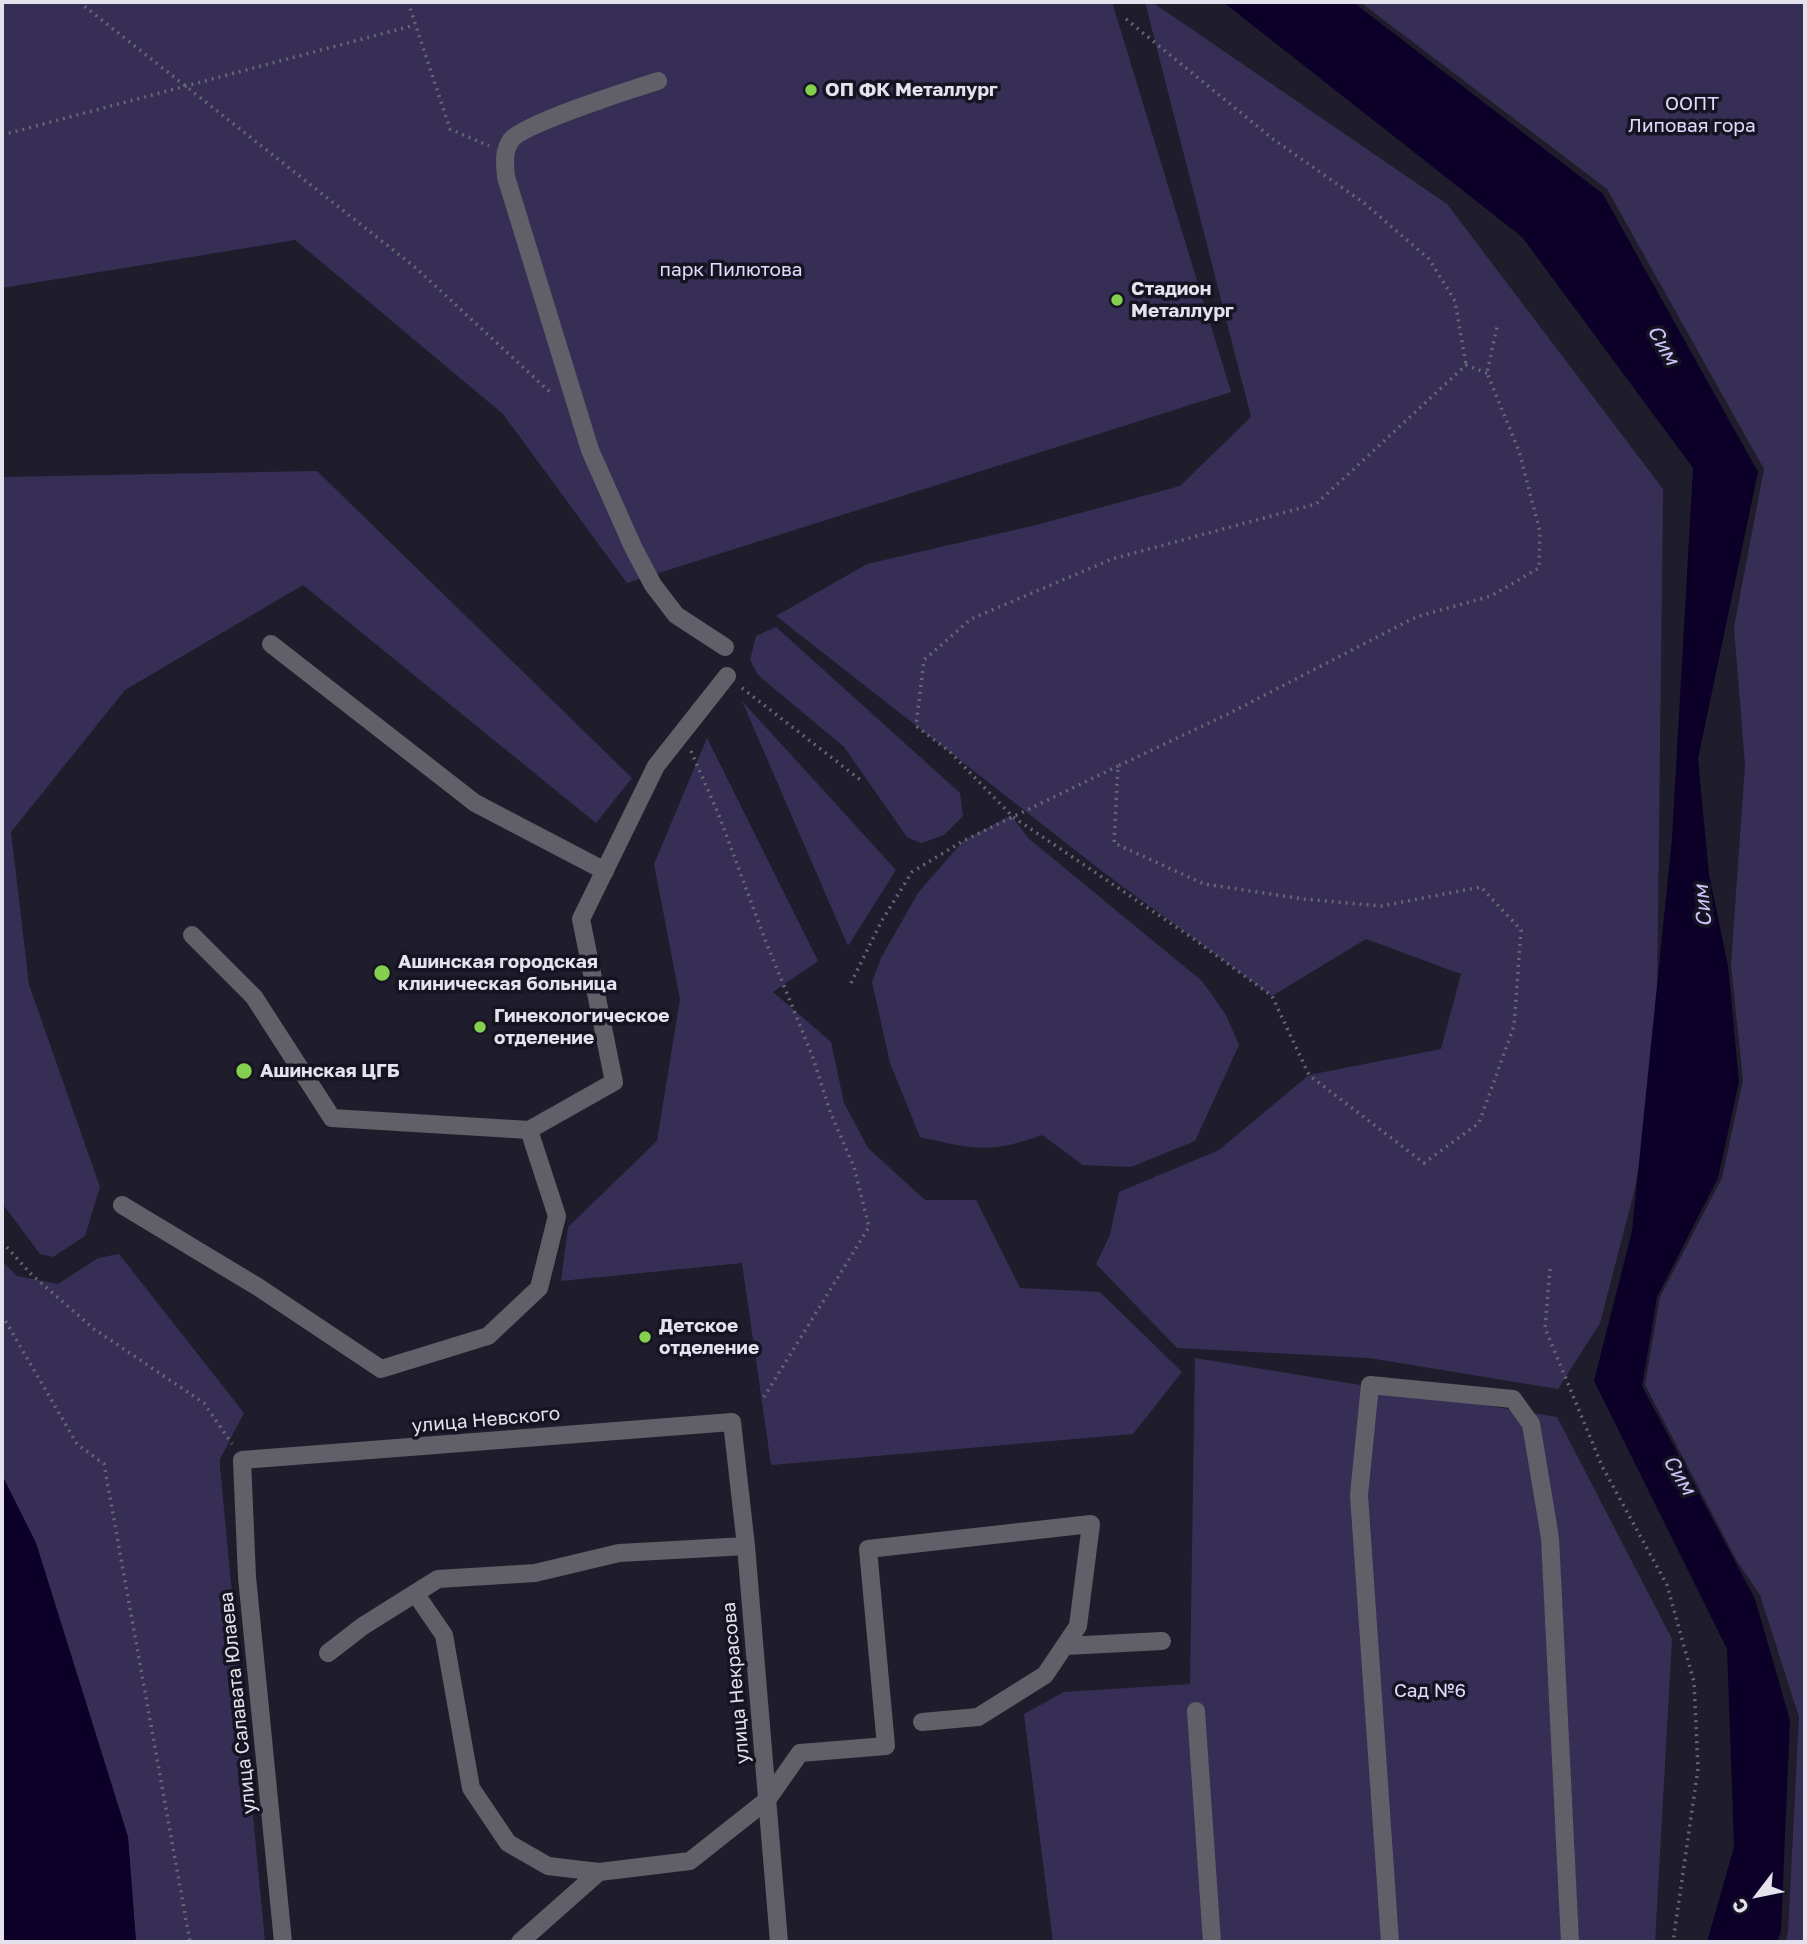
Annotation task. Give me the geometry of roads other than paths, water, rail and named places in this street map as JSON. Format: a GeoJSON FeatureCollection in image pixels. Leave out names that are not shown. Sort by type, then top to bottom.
{"type":"FeatureCollection","features":[{"type":"Feature","properties":{"kind":"street"},"geometry":{"type":"LineString","coordinates":[[657,81],[584,106],[513,138],[504,152],[506,177],[590,450],[627,535],[653,585],[676,615],[724,648]]}},
{"type":"Feature","properties":{"kind":"street"},"geometry":{"type":"LineString","coordinates":[[271,644],[475,803],[605,871]]}},
{"type":"Feature","properties":{"kind":"street"},"geometry":{"type":"LineString","coordinates":[[192,935],[254,997],[332,1118],[529,1130],[614,1083],[581,919],[656,766],[727,676]]}},
{"type":"Feature","properties":{"kind":"street"},"geometry":{"type":"LineString","coordinates":[[122,1205],[258,1287],[381,1369],[488,1336],[539,1288],[557,1216],[529,1130]]}},
{"type":"Feature","properties":{"kind":"street"},"geometry":{"type":"LineString","coordinates":[[1390,1942],[1359,1495],[1370,1385],[1513,1399],[1531,1424],[1550,1538],[1570,1942]]}},
{"type":"Feature","properties":{"kind":"street","name":"улица Невского"},"geometry":{"type":"LineString","coordinates":[[242,1460],[732,1422]]}},
{"type":"Feature","properties":{"kind":"street","name":"улица Некрасова"},"geometry":{"type":"LineString","coordinates":[[732,1422],[746,1546],[779,1942]]}},
{"type":"Feature","properties":{"kind":"street","name":"улица Салавата Юлаева"},"geometry":{"type":"LineString","coordinates":[[242,1460],[247,1577],[283,1942]]}},
{"type":"Feature","properties":{"kind":"street"},"geometry":{"type":"LineString","coordinates":[[415,1592],[444,1634],[471,1788],[508,1843],[548,1866],[599,1872],[690,1861],[767,1800],[800,1753],[886,1746],[868,1549],[1091,1524],[1078,1626],[1045,1675],[978,1717],[922,1722]]}},
{"type":"Feature","properties":{"kind":"street"},"geometry":{"type":"LineString","coordinates":[[328,1653],[438,1579],[535,1573],[619,1553],[746,1546]]}},
{"type":"Feature","properties":{"kind":"street"},"geometry":{"type":"LineString","coordinates":[[1065,1646],[1162,1641]]}},
{"type":"Feature","properties":{"kind":"street"},"geometry":{"type":"LineString","coordinates":[[1196,1711],[1212,1942]]}},
{"type":"Feature","properties":{"kind":"street"},"geometry":{"type":"LineString","coordinates":[[520,1942],[599,1872]]}},
{"type":"Feature","properties":{"kind":"water","name":"Сим"},"geometry":{"type":"Polygon","coordinates":[[[1223,2],[1353,2],[1603,194],[1758,472],[1698,759],[1709,874],[1728,966],[1739,1082],[1718,1178],[1657,1297],[1642,1386],[1755,1599],[1790,1720],[1781,1931],[1777,1942],[1707,1942],[1734,1847],[1727,1649],[1594,1381],[1632,1231],[1672,838],[1693,468],[1522,237],[1223,2]]]}},
{"type":"Feature","properties":{"kind":"water"},"geometry":{"type":"Polygon","coordinates":[[[2,1475],[36,1543],[128,1837],[136,1942],[2,1942],[2,1475]]]}},
{"type":"Feature","properties":{"kind":"place","name":"ОП ФК Металлург"},"geometry":{"type":"Point","coordinates":[811,90]}},
{"type":"Feature","properties":{"kind":"place","name":"Стадион Металлург"},"geometry":{"type":"Point","coordinates":[1117,300]}},
{"type":"Feature","properties":{"kind":"place","name":"Ашинская городская клиническая больница"},"geometry":{"type":"Point","coordinates":[382,973]}},
{"type":"Feature","properties":{"kind":"place","name":"Гинекологическое отделение"},"geometry":{"type":"Point","coordinates":[480,1027]}},
{"type":"Feature","properties":{"kind":"place","name":"Ашинская ЦГБ"},"geometry":{"type":"Point","coordinates":[244,1071]}},
{"type":"Feature","properties":{"kind":"place","name":"Детское отделение"},"geometry":{"type":"Point","coordinates":[645,1337]}},
{"type":"Feature","properties":{"kind":"park label","name":"ООПТ Липовая гора"},"geometry":{"type":"Point","coordinates":[1692,115]}},
{"type":"Feature","properties":{"kind":"park label","name":"парк Пилютова"},"geometry":{"type":"Point","coordinates":[731,270]}},
{"type":"Feature","properties":{"kind":"park label","name":"Сад №6"},"geometry":{"type":"Point","coordinates":[1430,1691]}}]}
